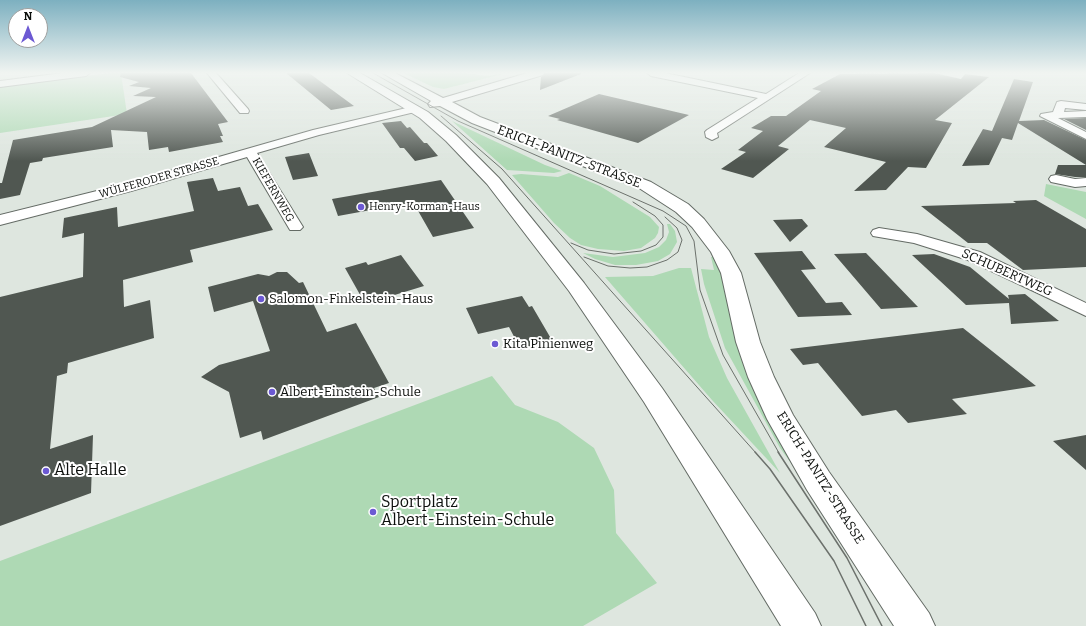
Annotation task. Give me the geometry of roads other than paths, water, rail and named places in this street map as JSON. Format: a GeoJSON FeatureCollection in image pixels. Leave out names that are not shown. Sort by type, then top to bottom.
{"type":"FeatureCollection","features":[{"type":"Feature","properties":{"kind":"main road","name":"ERICH-PANITZ-STRASSE"},"geometry":{"type":"LineString","coordinates":[[425,103],[451,138],[488,175],[577,287],[653,395],[802,626]]}},
{"type":"Feature","properties":{"kind":"main road","name":"ERICH-PANITZ-STRASSE"},"geometry":{"type":"LineString","coordinates":[[425,103],[476,120],[645,186],[682,208],[709,234],[720,251],[731,273],[748,342],[761,377],[781,419],[818,481],[916,626]]}},
{"type":"Feature","properties":{"kind":"street"},"geometry":{"type":"LineString","coordinates":[[236,102],[244,111]]}},
{"type":"Feature","properties":{"kind":"street"},"geometry":{"type":"LineString","coordinates":[[712,137],[711,132],[758,102]]}},
{"type":"Feature","properties":{"kind":"street","name":"WÜLFERODER STRASSE"},"geometry":{"type":"LineString","coordinates":[[0,220],[126,188],[317,132],[340,128],[425,103]]}},
{"type":"Feature","properties":{"kind":"street"},"geometry":{"type":"LineString","coordinates":[[1062,115],[1058,113],[1061,104],[1086,107]]}},
{"type":"Feature","properties":{"kind":"street"},"geometry":{"type":"LineString","coordinates":[[1086,114],[1044,116],[1086,136]]}},
{"type":"Feature","properties":{"kind":"street","name":"KIEFERNWEG"},"geometry":{"type":"LineString","coordinates":[[250,152],[295,228]]}},
{"type":"Feature","properties":{"kind":"street"},"geometry":{"type":"LineString","coordinates":[[1056,178],[1075,183],[1086,182]]}},
{"type":"Feature","properties":{"kind":"street","name":"SCHUBERTWEG"},"geometry":{"type":"LineString","coordinates":[[879,233],[888,233],[917,239],[974,256],[1086,310]]}},
{"type":"Feature","properties":{"kind":"tram line"},"geometry":{"type":"LineString","coordinates":[[425,102],[458,121],[663,211],[686,226],[694,241],[700,290],[723,355],[779,453]]}},
{"type":"Feature","properties":{"kind":"tram line"},"geometry":{"type":"LineString","coordinates":[[441,116],[502,169],[756,453]]}},
{"type":"Feature","properties":{"kind":"tram line"},"geometry":{"type":"LineString","coordinates":[[571,243],[588,250],[614,254],[641,251],[656,245],[663,237],[663,225],[655,216],[633,202]]}},
{"type":"Feature","properties":{"kind":"tram line"},"geometry":{"type":"LineString","coordinates":[[584,257],[608,266],[630,268],[647,267],[667,260],[678,252],[682,240],[677,228],[665,217]]}},
{"type":"Feature","properties":{"kind":"tram line"},"geometry":{"type":"LineString","coordinates":[[755,452],[770,469],[834,561],[866,626]]}},
{"type":"Feature","properties":{"kind":"tram line"},"geometry":{"type":"LineString","coordinates":[[778,452],[847,558],[882,626]]}},
{"type":"Feature","properties":{"kind":"place","name":"Henry-Korman-Haus"},"geometry":{"type":"Point","coordinates":[361,207]}},
{"type":"Feature","properties":{"kind":"place","name":"Salomon-Finkelstein-Haus"},"geometry":{"type":"Point","coordinates":[261,299]}},
{"type":"Feature","properties":{"kind":"place","name":"Kita Pinienweg"},"geometry":{"type":"Point","coordinates":[495,344]}},
{"type":"Feature","properties":{"kind":"place","name":"Albert-Einstein-Schule"},"geometry":{"type":"Point","coordinates":[272,392]}},
{"type":"Feature","properties":{"kind":"place","name":"Alte Halle"},"geometry":{"type":"Point","coordinates":[46,471]}},
{"type":"Feature","properties":{"kind":"place","name":"Sportplatz Albert-Einstein-Schule"},"geometry":{"type":"Point","coordinates":[373,512]}}]}
